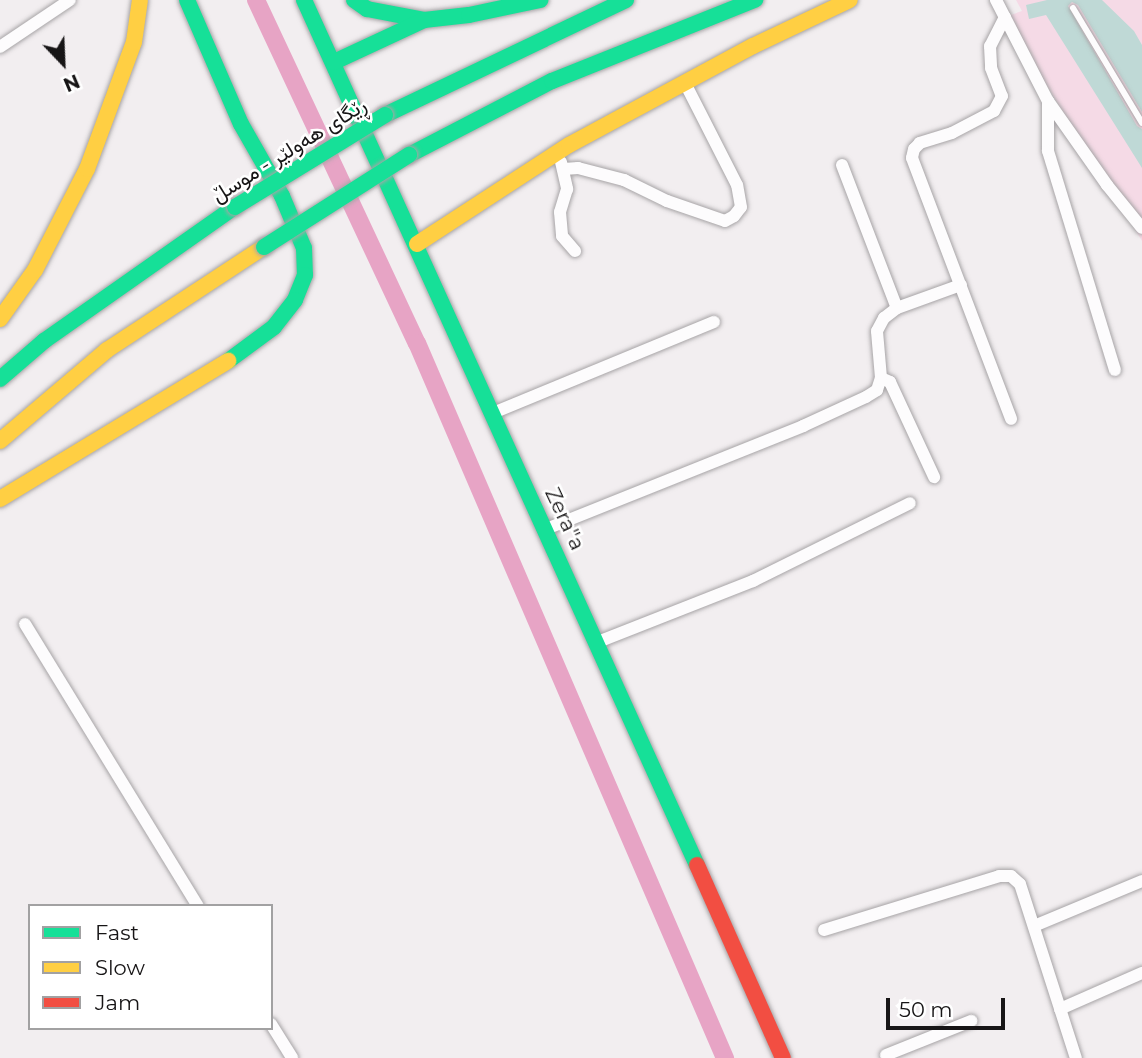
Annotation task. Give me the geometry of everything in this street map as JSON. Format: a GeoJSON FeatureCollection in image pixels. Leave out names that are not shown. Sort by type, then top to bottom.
{"type":"FeatureCollection","features":[{"type":"Feature","properties":{"kind":"main road"},"geometry":{"type":"LineString","coordinates":[[0,319],[35,270],[87,169],[134,41],[140,0]]}},
{"type":"Feature","properties":{"kind":"main road"},"geometry":{"type":"LineString","coordinates":[[0,499],[241,353],[274,327],[295,300],[305,275],[304,248],[282,196],[241,124],[187,0]]}},
{"type":"Feature","properties":{"kind":"main road","name":"Zera\"a"},"geometry":{"type":"LineString","coordinates":[[304,0],[598,642],[783,1058]]}},
{"type":"Feature","properties":{"kind":"main road"},"geometry":{"type":"LineString","coordinates":[[354,0],[367,9],[424,20]]}},
{"type":"Feature","properties":{"kind":"main road"},"geometry":{"type":"LineString","coordinates":[[334,62],[424,20],[540,0]]}},
{"type":"Feature","properties":{"kind":"main road","name":"ڕێگای هەولێر - موسڵ"},"geometry":{"type":"LineString","coordinates":[[0,379],[44,341],[235,206],[386,115],[626,0]]}},
{"type":"Feature","properties":{"kind":"main road"},"geometry":{"type":"LineString","coordinates":[[0,440],[107,350],[409,155],[552,81],[755,0]]}},
{"type":"Feature","properties":{"kind":"main road"},"geometry":{"type":"LineString","coordinates":[[417,244],[557,152],[685,83],[850,0]]}},
{"type":"Feature","properties":{"kind":"street"},"geometry":{"type":"LineString","coordinates":[[0,47],[70,0]]}},
{"type":"Feature","properties":{"kind":"street"},"geometry":{"type":"LineString","coordinates":[[996,0],[1048,101],[1107,185],[1142,229]]}},
{"type":"Feature","properties":{"kind":"street"},"geometry":{"type":"LineString","coordinates":[[1005,17],[990,46],[991,68],[1002,96],[994,111],[952,133],[920,143],[914,149],[912,158],[1011,419]]}},
{"type":"Feature","properties":{"kind":"street"},"geometry":{"type":"LineString","coordinates":[[564,169],[578,168],[624,180],[667,201],[725,221],[734,216],[741,207],[737,185],[685,83]]}},
{"type":"Feature","properties":{"kind":"street"},"geometry":{"type":"LineString","coordinates":[[1048,101],[1048,151],[1115,370]]}},
{"type":"Feature","properties":{"kind":"street"},"geometry":{"type":"LineString","coordinates":[[557,152],[564,169],[567,189],[560,212],[562,236],[575,251]]}},
{"type":"Feature","properties":{"kind":"street"},"geometry":{"type":"LineString","coordinates":[[842,165],[897,309]]}},
{"type":"Feature","properties":{"kind":"street"},"geometry":{"type":"LineString","coordinates":[[546,529],[803,426],[866,397],[877,390],[881,378],[877,331],[884,318],[897,309],[961,285]]}},
{"type":"Feature","properties":{"kind":"street"},"geometry":{"type":"LineString","coordinates":[[493,414],[714,322]]}},
{"type":"Feature","properties":{"kind":"street"},"geometry":{"type":"LineString","coordinates":[[881,378],[890,382],[934,477]]}},
{"type":"Feature","properties":{"kind":"street"},"geometry":{"type":"LineString","coordinates":[[598,642],[753,580],[910,503]]}},
{"type":"Feature","properties":{"kind":"street"},"geometry":{"type":"LineString","coordinates":[[25,624],[197,904]]}},
{"type":"Feature","properties":{"kind":"street"},"geometry":{"type":"LineString","coordinates":[[824,930],[999,876],[1011,876],[1020,884],[1076,1058]]}},
{"type":"Feature","properties":{"kind":"street"},"geometry":{"type":"LineString","coordinates":[[1034,926],[1142,881]]}},
{"type":"Feature","properties":{"kind":"street"},"geometry":{"type":"LineString","coordinates":[[1060,1009],[1142,974]]}},
{"type":"Feature","properties":{"kind":"street"},"geometry":{"type":"LineString","coordinates":[[887,1055],[971,1021]]}},
{"type":"Feature","properties":{"kind":"street"},"geometry":{"type":"LineString","coordinates":[[273,1027],[292,1058]]}},
{"type":"Feature","properties":{"kind":"street"},"geometry":{"type":"LineString","coordinates":[[907,1045],[913,1058]]}},
{"type":"Feature","properties":{"kind":"lane"},"geometry":{"type":"LineString","coordinates":[[1073,8],[1142,123]]}},
{"type":"Feature","properties":{"kind":"shaded area"},"geometry":{"type":"Polygon","coordinates":[[[1016,0],[1142,0],[1142,241],[1005,17],[1022,11],[1016,0]]]}},
{"type":"Feature","properties":{"kind":"building"},"geometry":{"type":"Polygon","coordinates":[[[1047,0],[1102,0],[1134,31],[1142,45],[1142,112],[1078,5],[1072,2],[1068,6],[1137,126],[1142,129],[1142,168],[1046,15],[1029,19],[1026,5],[1047,0]]]}},
{"type":"Feature","properties":{"kind":"waterway"},"geometry":{"type":"LineString","coordinates":[[256,0],[417,343],[725,1058]]}},
{"type":"Feature","properties":{"kind":"traffic: fast"},"geometry":{"type":"LineString","coordinates":[[187,0],[241,124],[282,196],[304,248],[305,275],[295,300],[274,327],[228,361]]}},
{"type":"Feature","properties":{"kind":"traffic: fast"},"geometry":{"type":"LineString","coordinates":[[304,0],[697,865]]}},
{"type":"Feature","properties":{"kind":"traffic: fast"},"geometry":{"type":"LineString","coordinates":[[354,0],[367,9],[424,20],[469,15],[540,0]]}},
{"type":"Feature","properties":{"kind":"traffic: fast"},"geometry":{"type":"LineString","coordinates":[[385,115],[626,0]]}},
{"type":"Feature","properties":{"kind":"traffic: fast"},"geometry":{"type":"LineString","coordinates":[[409,155],[552,81],[755,0]]}},
{"type":"Feature","properties":{"kind":"traffic: fast"},"geometry":{"type":"LineString","coordinates":[[334,62],[424,20]]}},
{"type":"Feature","properties":{"kind":"traffic: fast"},"geometry":{"type":"LineString","coordinates":[[235,207],[385,115]]}},
{"type":"Feature","properties":{"kind":"traffic: fast"},"geometry":{"type":"LineString","coordinates":[[264,247],[409,155]]}},
{"type":"Feature","properties":{"kind":"traffic: fast"},"geometry":{"type":"LineString","coordinates":[[0,379],[44,341],[235,207]]}},
{"type":"Feature","properties":{"kind":"traffic: slow"},"geometry":{"type":"LineString","coordinates":[[0,319],[35,270],[87,169],[134,42],[140,0]]}},
{"type":"Feature","properties":{"kind":"traffic: slow"},"geometry":{"type":"LineString","coordinates":[[417,244],[569,145],[753,46],[850,0]]}},
{"type":"Feature","properties":{"kind":"traffic: slow"},"geometry":{"type":"LineString","coordinates":[[0,441],[107,350],[264,247]]}},
{"type":"Feature","properties":{"kind":"traffic: slow"},"geometry":{"type":"LineString","coordinates":[[0,499],[228,361]]}},
{"type":"Feature","properties":{"kind":"traffic: jam"},"geometry":{"type":"LineString","coordinates":[[697,865],[783,1058]]}}]}
